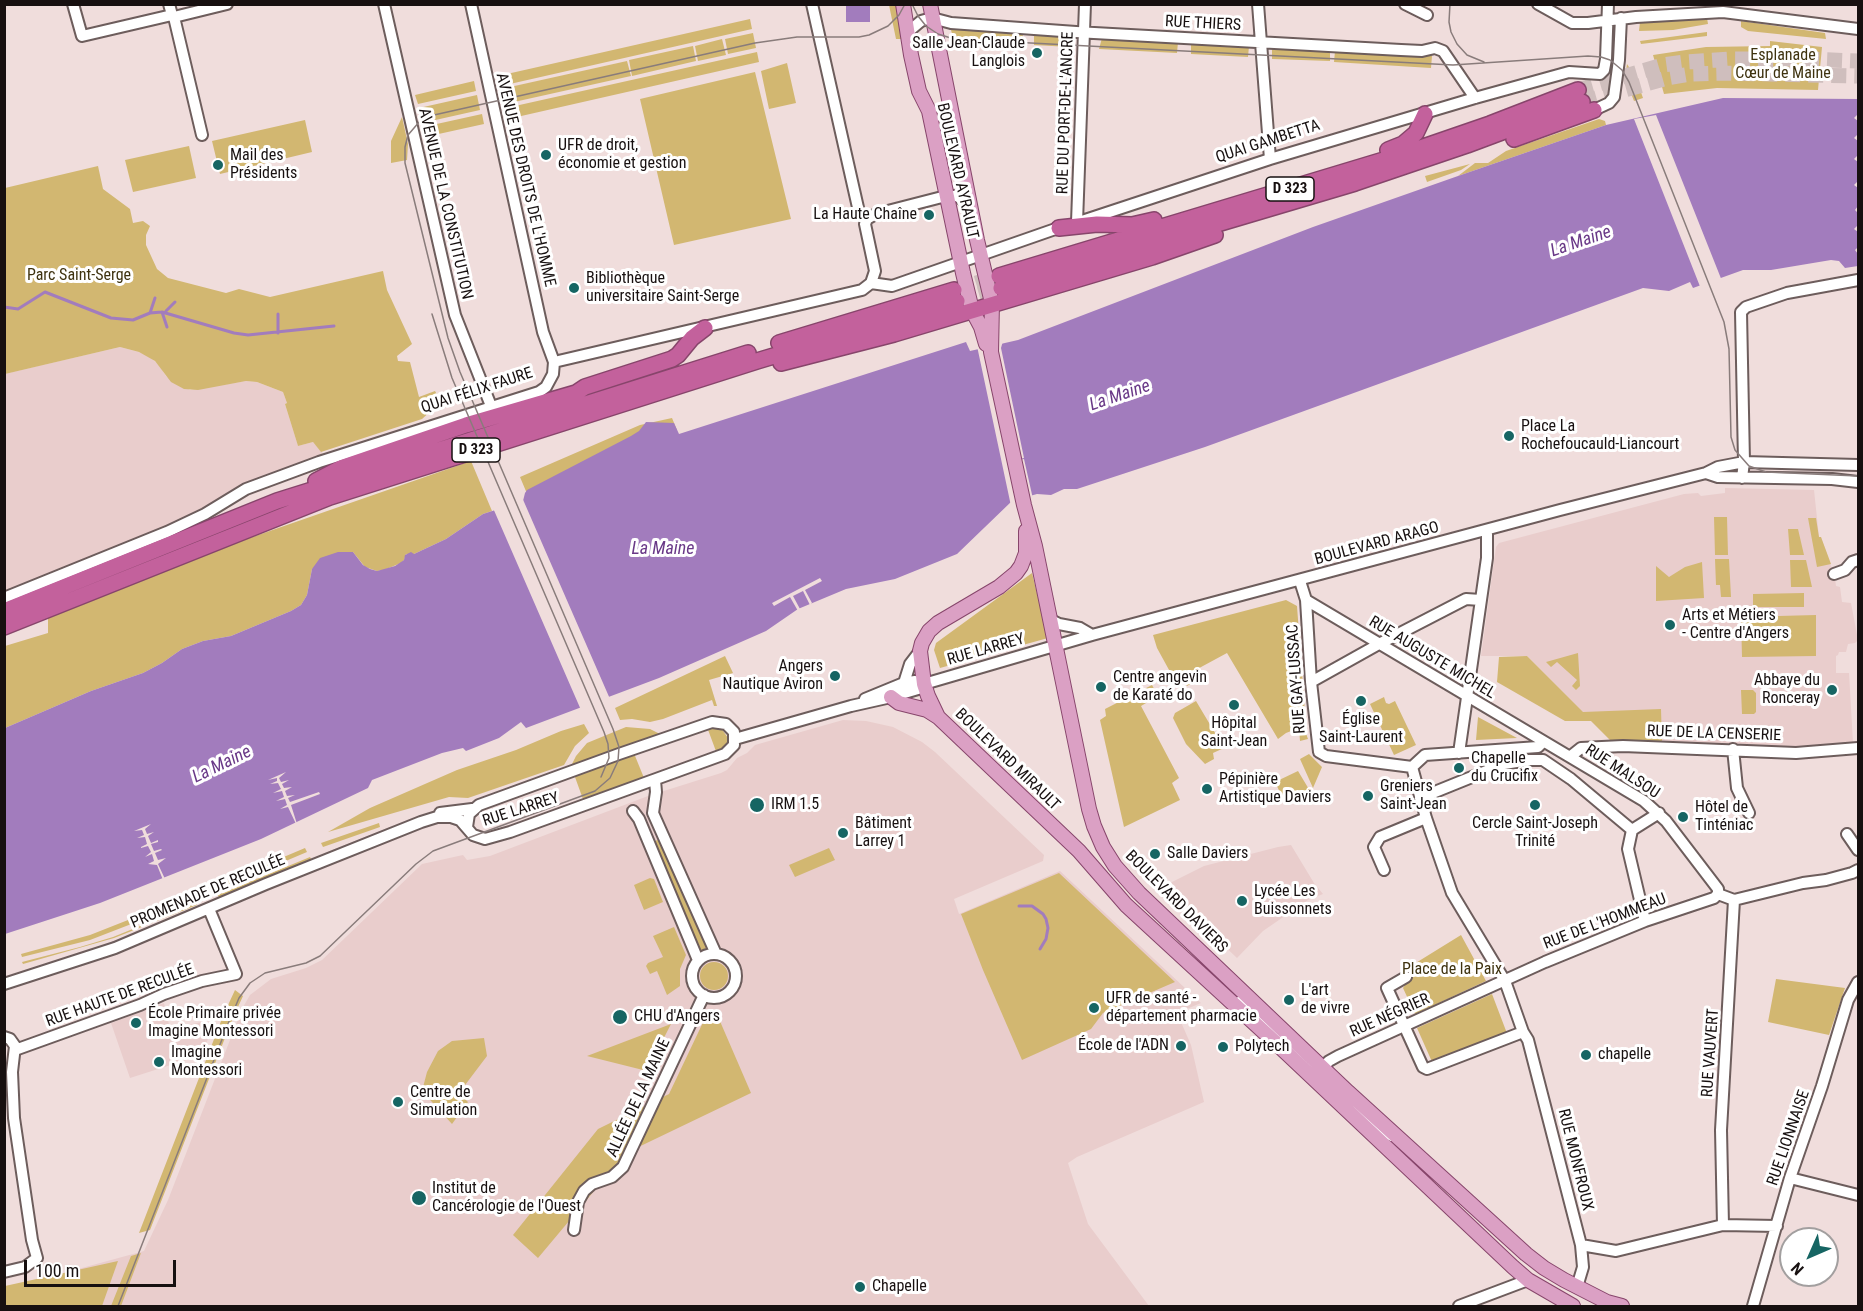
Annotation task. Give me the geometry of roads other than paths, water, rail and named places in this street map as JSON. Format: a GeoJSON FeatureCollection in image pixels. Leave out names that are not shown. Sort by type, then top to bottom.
{"type":"FeatureCollection","features":[{"type":"Feature","properties":{"kind":"highway","name":"D 323"},"geometry":{"type":"LineString","coordinates":[[1585,101],[1467,145],[1355,183],[1276,207],[1000,282],[1490,124],[1585,101]]}},
{"type":"Feature","properties":{"kind":"highway"},"geometry":{"type":"LineString","coordinates":[[1340,174],[1403,144],[1416,133],[1425,114]]}},
{"type":"Feature","properties":{"kind":"highway"},"geometry":{"type":"LineString","coordinates":[[1059,228],[1098,224],[1132,225],[1192,210],[1233,206]]}},
{"type":"Feature","properties":{"kind":"highway"},"geometry":{"type":"LineString","coordinates":[[757,361],[776,364],[828,352],[972,310],[1143,259],[1240,227],[1276,207]]}},
{"type":"Feature","properties":{"kind":"highway","name":"D 323"},"geometry":{"type":"LineString","coordinates":[[4,610],[277,501],[605,397],[955,295],[757,361],[330,497],[4,627]]}},
{"type":"Feature","properties":{"kind":"highway"},"geometry":{"type":"LineString","coordinates":[[277,501],[343,467],[508,411],[576,393],[585,387],[672,359],[678,356],[692,338],[705,328]]}},
{"type":"Feature","properties":{"kind":"highway"},"geometry":{"type":"LineString","coordinates":[[576,393],[605,397]]}},
{"type":"Feature","properties":{"kind":"main road","name":"BOULEVARD AYRAULT"},"geometry":{"type":"LineString","coordinates":[[903,4],[919,91],[929,111],[972,310],[989,346]]}},
{"type":"Feature","properties":{"kind":"main road","name":"BOULEVARD AYRAULT"},"geometry":{"type":"LineString","coordinates":[[931,11],[969,204],[992,303],[989,346]]}},
{"type":"Feature","properties":{"kind":"main road"},"geometry":{"type":"LineString","coordinates":[[920,651],[925,637],[938,623],[1016,573],[1021,566],[1027,546],[1024,508],[989,346]]}},
{"type":"Feature","properties":{"kind":"main road","name":"BOULEVARD DAVIERS"},"geometry":{"type":"LineString","coordinates":[[1024,508],[1035,546],[1057,646],[1092,818],[1107,854],[1124,878],[1310,1070],[1528,1280],[1573,1306]]}},
{"type":"Feature","properties":{"kind":"main road","name":"BOULEVARD MIRAULT"},"geometry":{"type":"LineString","coordinates":[[920,651],[924,684],[938,717],[1079,851]]}},
{"type":"Feature","properties":{"kind":"main road"},"geometry":{"type":"LineString","coordinates":[[891,697],[898,703],[927,710],[938,717]]}},
{"type":"Feature","properties":{"kind":"main road","name":"BOULEVARD DAVIERS"},"geometry":{"type":"LineString","coordinates":[[1079,851],[1126,905],[1223,993],[1310,1070],[1405,1144],[1526,1254],[1544,1268],[1577,1287],[1622,1306]]}},
{"type":"Feature","properties":{"kind":"street"},"geometry":{"type":"LineString","coordinates":[[73,4],[82,36],[172,12],[227,4]]}},
{"type":"Feature","properties":{"kind":"street","name":"AVENUE DE LA CONSTITUTION"},"geometry":{"type":"LineString","coordinates":[[384,4],[455,315],[492,406]]}},
{"type":"Feature","properties":{"kind":"street","name":"AVENUE DES DROITS DE L'HOMME"},"geometry":{"type":"LineString","coordinates":[[471,4],[543,332],[554,362]]}},
{"type":"Feature","properties":{"kind":"street"},"geometry":{"type":"LineString","coordinates":[[812,4],[859,212],[867,219]]}},
{"type":"Feature","properties":{"kind":"street","name":"RUE DU PORT-DE-L'ANCRE"},"geometry":{"type":"LineString","coordinates":[[1077,222],[1085,4]]}},
{"type":"Feature","properties":{"kind":"street"},"geometry":{"type":"LineString","coordinates":[[1258,4],[1270,159]]}},
{"type":"Feature","properties":{"kind":"street"},"geometry":{"type":"LineString","coordinates":[[1405,4],[1426,15]]}},
{"type":"Feature","properties":{"kind":"street"},"geometry":{"type":"LineString","coordinates":[[1538,4],[1572,23],[1723,12],[1858,29]]}},
{"type":"Feature","properties":{"kind":"street"},"geometry":{"type":"LineString","coordinates":[[1608,4],[1606,59],[1604,69],[1600,74],[1614,97]]}},
{"type":"Feature","properties":{"kind":"street"},"geometry":{"type":"LineString","coordinates":[[908,32],[931,11]]}},
{"type":"Feature","properties":{"kind":"street","name":"RUE THIERS"},"geometry":{"type":"LineString","coordinates":[[931,11],[951,23],[1422,51],[1434,48],[1443,51],[1475,98]]}},
{"type":"Feature","properties":{"kind":"street"},"geometry":{"type":"LineString","coordinates":[[172,12],[202,135]]}},
{"type":"Feature","properties":{"kind":"street"},"geometry":{"type":"LineString","coordinates":[[1585,101],[1609,103],[1614,97],[1621,18]]}},
{"type":"Feature","properties":{"kind":"street","name":"QUAI GAMBETTA"},"geometry":{"type":"LineString","coordinates":[[961,263],[1059,228],[1270,159],[1475,98],[1569,72],[1600,74]]}},
{"type":"Feature","properties":{"kind":"street"},"geometry":{"type":"LineString","coordinates":[[871,283],[875,264],[865,224],[867,219],[876,214],[946,196],[957,196],[969,204]]}},
{"type":"Feature","properties":{"kind":"street","name":"QUAI FÉLIX FAURE"},"geometry":{"type":"LineString","coordinates":[[4,598],[167,532],[205,514],[246,489],[319,462],[546,387],[554,374],[554,362],[857,292],[871,283],[892,286],[961,263]]}},
{"type":"Feature","properties":{"kind":"street"},"geometry":{"type":"LineString","coordinates":[[1742,478],[1744,462],[1741,312],[1787,293],[1858,280]]}},
{"type":"Feature","properties":{"kind":"street"},"geometry":{"type":"LineString","coordinates":[[319,462],[343,467]]}},
{"type":"Feature","properties":{"kind":"street","name":"BOULEVARD ARAGO"},"geometry":{"type":"LineString","coordinates":[[1057,646],[1706,473],[1718,467],[1744,462],[1858,465]]}},
{"type":"Feature","properties":{"kind":"street"},"geometry":{"type":"LineString","coordinates":[[1706,473],[1714,477],[1832,479],[1858,482]]}},
{"type":"Feature","properties":{"kind":"street"},"geometry":{"type":"LineString","coordinates":[[1459,753],[1487,558],[1487,531]]}},
{"type":"Feature","properties":{"kind":"street"},"geometry":{"type":"LineString","coordinates":[[1834,574],[1845,570],[1852,562],[1858,560]]}},
{"type":"Feature","properties":{"kind":"street","name":"RUE GAY-LUSSAC"},"geometry":{"type":"LineString","coordinates":[[1300,581],[1306,600],[1317,747],[1322,755],[1412,767]]}},
{"type":"Feature","properties":{"kind":"street"},"geometry":{"type":"LineString","coordinates":[[1311,682],[1466,599],[1481,600]]}},
{"type":"Feature","properties":{"kind":"street","name":"RUE AUGUSTE MICHEL"},"geometry":{"type":"LineString","coordinates":[[1306,600],[1544,742]]}},
{"type":"Feature","properties":{"kind":"street"},"geometry":{"type":"LineString","coordinates":[[1051,620],[1080,628],[1092,635]]}},
{"type":"Feature","properties":{"kind":"street","name":"RUE LARREY"},"geometry":{"type":"LineString","coordinates":[[735,739],[891,697],[918,689],[924,684],[1057,646]]}},
{"type":"Feature","properties":{"kind":"street"},"geometry":{"type":"LineString","coordinates":[[904,683],[910,664],[920,651]]}},
{"type":"Feature","properties":{"kind":"street","name":"RUE LARREY"},"geometry":{"type":"LineString","coordinates":[[851,706],[904,683],[915,681],[924,684]]}},
{"type":"Feature","properties":{"kind":"street","name":"RUE LARREY"},"geometry":{"type":"LineString","coordinates":[[712,722],[726,724],[734,732],[734,745],[725,754],[655,780],[485,839],[473,835],[467,827],[467,818],[472,809],[485,803],[712,722]]}},
{"type":"Feature","properties":{"kind":"street"},"geometry":{"type":"LineString","coordinates":[[1406,977],[1387,988],[1423,1067],[1429,1070],[1526,1036],[1505,981],[1452,893],[1426,818],[1412,767],[1425,754],[1538,747],[1544,742]]}},
{"type":"Feature","properties":{"kind":"street","name":"RUE MALSOU"},"geometry":{"type":"LineString","coordinates":[[1544,742],[1644,801],[1659,813],[1718,889],[1718,894]]}},
{"type":"Feature","properties":{"kind":"street","name":"RUE DE LA CENSERIE"},"geometry":{"type":"LineString","coordinates":[[1571,756],[1581,748],[1623,746],[1796,753],[1858,748]]}},
{"type":"Feature","properties":{"kind":"street"},"geometry":{"type":"LineString","coordinates":[[1732,749],[1737,788],[1749,813]]}},
{"type":"Feature","properties":{"kind":"street"},"geometry":{"type":"LineString","coordinates":[[1420,798],[1504,764],[1543,760],[1580,786],[1632,830]]}},
{"type":"Feature","properties":{"kind":"street"},"geometry":{"type":"LineString","coordinates":[[655,780],[654,813],[716,954]]}},
{"type":"Feature","properties":{"kind":"street","name":"PROMENADE DE RECULÉE"},"geometry":{"type":"LineString","coordinates":[[421,822],[435,814],[472,809]]}},
{"type":"Feature","properties":{"kind":"street"},"geometry":{"type":"LineString","coordinates":[[633,811],[639,819],[698,960]]}},
{"type":"Feature","properties":{"kind":"street"},"geometry":{"type":"LineString","coordinates":[[1645,921],[1628,849],[1632,830],[1659,813]]}},
{"type":"Feature","properties":{"kind":"street","name":"PROMENADE DE RECULÉE"},"geometry":{"type":"LineString","coordinates":[[4,984],[115,948],[421,822],[437,817],[451,817],[460,820],[467,827]]}},
{"type":"Feature","properties":{"kind":"street"},"geometry":{"type":"LineString","coordinates":[[1384,870],[1374,847],[1380,837],[1426,818]]}},
{"type":"Feature","properties":{"kind":"street"},"geometry":{"type":"LineString","coordinates":[[1847,834],[1858,850]]}},
{"type":"Feature","properties":{"kind":"street"},"geometry":{"type":"LineString","coordinates":[[1718,894],[1734,900],[1803,883],[1826,880],[1858,870]]}},
{"type":"Feature","properties":{"kind":"street","name":"RUE DE L'HOMMEAU"},"geometry":{"type":"LineString","coordinates":[[1505,981],[1645,921],[1714,898],[1718,894]]}},
{"type":"Feature","properties":{"kind":"street","name":"RUE VAUVERT"},"geometry":{"type":"LineString","coordinates":[[1723,1225],[1721,1130],[1734,900]]}},
{"type":"Feature","properties":{"kind":"street","name":"RUE HAUTE DE RECULÉE"},"geometry":{"type":"LineString","coordinates":[[11,1057],[183,987],[236,974],[209,909]]}},
{"type":"Feature","properties":{"kind":"street"},"geometry":{"type":"LineString","coordinates":[[716,954],[730,961],[735,971],[735,981],[730,990],[721,996],[714,997],[696,988],[692,976],[698,960],[716,954]]}},
{"type":"Feature","properties":{"kind":"street","name":"RUE NÉGRIER"},"geometry":{"type":"LineString","coordinates":[[1310,1070],[1505,981]]}},
{"type":"Feature","properties":{"kind":"street","name":"RUE LIONNAISE"},"geometry":{"type":"LineString","coordinates":[[1753,1306],[1790,1178],[1822,1086],[1848,1000],[1858,986]]}},
{"type":"Feature","properties":{"kind":"street","name":"ALLÉE DE LA MAINE"},"geometry":{"type":"LineString","coordinates":[[574,1230],[578,1202],[584,1191],[592,1184],[612,1177],[623,1167],[704,994]]}},
{"type":"Feature","properties":{"kind":"street","name":"RUE MONFROUX"},"geometry":{"type":"LineString","coordinates":[[1526,1036],[1581,1245],[1583,1267],[1577,1287]]}},
{"type":"Feature","properties":{"kind":"street"},"geometry":{"type":"LineString","coordinates":[[4,1037],[13,1042],[11,1057],[14,1118],[32,1240],[37,1258],[25,1267],[4,1272]]}},
{"type":"Feature","properties":{"kind":"street"},"geometry":{"type":"LineString","coordinates":[[4,1092],[14,1118]]}},
{"type":"Feature","properties":{"kind":"street"},"geometry":{"type":"LineString","coordinates":[[1790,1178],[1858,1195]]}},
{"type":"Feature","properties":{"kind":"street"},"geometry":{"type":"LineString","coordinates":[[1581,1245],[1616,1251],[1723,1225],[1777,1226]]}},
{"type":"Feature","properties":{"kind":"street"},"geometry":{"type":"LineString","coordinates":[[1459,1306],[1528,1280]]}},
{"type":"Feature","properties":{"kind":"water"},"geometry":{"type":"Polygon","coordinates":[[[846,5],[870,5],[870,22],[846,22],[846,5]]]}},
{"type":"Feature","properties":{"kind":"water","name":"La Maine"},"geometry":{"type":"Polygon","coordinates":[[[1723,98],[1858,99],[1858,114],[1854,118],[1858,121],[1858,134],[1854,138],[1858,141],[1858,155],[1854,159],[1858,162],[1858,181],[1854,185],[1858,188],[1858,206],[1855,210],[1858,213],[1858,225],[1854,229],[1858,232],[1858,247],[1855,250],[1858,254],[1858,266],[1845,268],[1839,261],[1831,260],[1771,270],[1743,270],[1693,288],[1690,282],[1669,291],[1643,288],[1205,447],[1077,489],[1064,489],[1051,495],[1037,494],[1012,501],[957,554],[895,579],[846,589],[798,609],[766,631],[659,678],[526,728],[521,722],[499,738],[466,751],[463,748],[442,753],[372,780],[368,788],[261,839],[100,903],[5,934],[5,728],[91,691],[143,673],[182,649],[203,641],[231,636],[291,611],[301,605],[307,595],[312,569],[320,558],[338,552],[353,552],[363,565],[370,569],[377,571],[395,566],[404,560],[405,555],[411,552],[414,554],[446,539],[483,514],[523,501],[527,490],[631,436],[639,431],[646,422],[674,423],[679,434],[966,342],[970,351],[1018,340],[1313,227],[1606,125],[1723,98]]]}},
{"type":"Feature","properties":{"kind":"waterway"},"geometry":{"type":"LineString","coordinates":[[4,307],[18,309],[45,292],[111,318],[133,320],[150,313],[162,312],[248,335],[334,326]]}},
{"type":"Feature","properties":{"kind":"waterway"},"geometry":{"type":"LineString","coordinates":[[150,313],[155,298]]}},
{"type":"Feature","properties":{"kind":"waterway"},"geometry":{"type":"LineString","coordinates":[[166,311],[175,302]]}},
{"type":"Feature","properties":{"kind":"waterway"},"geometry":{"type":"LineString","coordinates":[[162,312],[167,327]]}},
{"type":"Feature","properties":{"kind":"waterway"},"geometry":{"type":"LineString","coordinates":[[278,314],[278,333]]}},
{"type":"Feature","properties":{"kind":"waterway"},"geometry":{"type":"LineString","coordinates":[[1019,906],[1032,906],[1046,919],[1048,928],[1046,939],[1040,949]]}},
{"type":"Feature","properties":{"kind":"tunnel"},"geometry":{"type":"LineString","coordinates":[[1578,90],[1663,65],[1685,62],[1731,59],[1858,61]]}},
{"type":"Feature","properties":{"kind":"tunnel"},"geometry":{"type":"LineString","coordinates":[[1582,102],[1667,78],[1691,74],[1858,76]]}},
{"type":"Feature","properties":{"kind":"tunnel"},"geometry":{"type":"LineString","coordinates":[[954,290],[999,276]]}},
{"type":"Feature","properties":{"kind":"tunnel"},"geometry":{"type":"LineString","coordinates":[[957,301],[1001,288]]}},
{"type":"Feature","properties":{"kind":"tram line"},"geometry":{"type":"LineString","coordinates":[[118,1306],[228,1024],[239,998],[250,983],[265,973],[306,963],[320,956],[416,864],[433,851],[595,791],[610,778],[618,761],[619,747],[613,729],[460,372],[448,338],[405,163],[408,135],[420,121],[434,115],[755,43],[797,37],[869,35],[888,26],[899,15],[905,4]]}},
{"type":"Feature","properties":{"kind":"tram line"},"geometry":{"type":"LineString","coordinates":[[912,4],[926,26],[938,34],[954,39],[1453,65],[1588,56],[1610,60],[1622,70],[1629,82],[1724,322],[1729,349],[1731,437],[1735,450],[1749,466],[1766,472],[1858,476]]}},
{"type":"Feature","properties":{"kind":"tram line"},"geometry":{"type":"LineString","coordinates":[[1450,4],[1449,22],[1457,44],[1467,55],[1484,62]]}},
{"type":"Feature","properties":{"kind":"tram line"},"geometry":{"type":"LineString","coordinates":[[432,314],[452,378],[604,732],[609,758],[601,777]]}},
{"type":"Feature","properties":{"kind":"place","name":"Salle Jean-Claude Langlois"},"geometry":{"type":"Point","coordinates":[1037,53]}},
{"type":"Feature","properties":{"kind":"place","name":"UFR de droit, économie et gestion"},"geometry":{"type":"Point","coordinates":[546,155]}},
{"type":"Feature","properties":{"kind":"place","name":"Mail des Présidents"},"geometry":{"type":"Point","coordinates":[218,165]}},
{"type":"Feature","properties":{"kind":"place","name":"La Haute Chaîne"},"geometry":{"type":"Point","coordinates":[929,215]}},
{"type":"Feature","properties":{"kind":"place","name":"Bibliothèque universitaire Saint-Serge"},"geometry":{"type":"Point","coordinates":[574,288]}},
{"type":"Feature","properties":{"kind":"place","name":"Place La Rochefoucauld-Liancourt"},"geometry":{"type":"Point","coordinates":[1509,436]}},
{"type":"Feature","properties":{"kind":"place","name":"Arts et Métiers - Centre d'Angers"},"geometry":{"type":"Point","coordinates":[1670,625]}},
{"type":"Feature","properties":{"kind":"place","name":"Angers Nautique Aviron"},"geometry":{"type":"Point","coordinates":[835,676]}},
{"type":"Feature","properties":{"kind":"place","name":"Centre angevin de Karaté do"},"geometry":{"type":"Point","coordinates":[1101,687]}},
{"type":"Feature","properties":{"kind":"place","name":"Abbaye du Ronceray"},"geometry":{"type":"Point","coordinates":[1832,690]}},
{"type":"Feature","properties":{"kind":"place","name":"Église Saint-Laurent"},"geometry":{"type":"Point","coordinates":[1361,701]}},
{"type":"Feature","properties":{"kind":"place","name":"Hôpital Saint-Jean"},"geometry":{"type":"Point","coordinates":[1234,705]}},
{"type":"Feature","properties":{"kind":"place","name":"Chapelle du Crucifix"},"geometry":{"type":"Point","coordinates":[1459,768]}},
{"type":"Feature","properties":{"kind":"place","name":"Pépinière Artistique Daviers"},"geometry":{"type":"Point","coordinates":[1207,789]}},
{"type":"Feature","properties":{"kind":"place","name":"Greniers Saint-Jean"},"geometry":{"type":"Point","coordinates":[1368,796]}},
{"type":"Feature","properties":{"kind":"place","name":"IRM 1.5"},"geometry":{"type":"Point","coordinates":[757,805]}},
{"type":"Feature","properties":{"kind":"place","name":"Cercle Saint-Joseph Trinité"},"geometry":{"type":"Point","coordinates":[1535,805]}},
{"type":"Feature","properties":{"kind":"place","name":"Hôtel de Tinténiac"},"geometry":{"type":"Point","coordinates":[1683,817]}},
{"type":"Feature","properties":{"kind":"place","name":"Bâtiment Larrey 1"},"geometry":{"type":"Point","coordinates":[843,833]}},
{"type":"Feature","properties":{"kind":"place","name":"Salle Daviers"},"geometry":{"type":"Point","coordinates":[1155,854]}},
{"type":"Feature","properties":{"kind":"place","name":"Lycée Les Buissonnets"},"geometry":{"type":"Point","coordinates":[1242,901]}},
{"type":"Feature","properties":{"kind":"place","name":"L'art de vivre"},"geometry":{"type":"Point","coordinates":[1289,1000]}},
{"type":"Feature","properties":{"kind":"place","name":"UFR de santé - département pharmacie"},"geometry":{"type":"Point","coordinates":[1094,1008]}},
{"type":"Feature","properties":{"kind":"place","name":"CHU d'Angers"},"geometry":{"type":"Point","coordinates":[620,1017]}},
{"type":"Feature","properties":{"kind":"place","name":"École Primaire privée Imagine Montessori"},"geometry":{"type":"Point","coordinates":[136,1023]}},
{"type":"Feature","properties":{"kind":"place","name":"École de l'ADN"},"geometry":{"type":"Point","coordinates":[1181,1046]}},
{"type":"Feature","properties":{"kind":"place","name":"Polytech"},"geometry":{"type":"Point","coordinates":[1223,1047]}},
{"type":"Feature","properties":{"kind":"place","name":"chapelle"},"geometry":{"type":"Point","coordinates":[1586,1055]}},
{"type":"Feature","properties":{"kind":"place","name":"Imagine Montessori"},"geometry":{"type":"Point","coordinates":[159,1062]}},
{"type":"Feature","properties":{"kind":"place","name":"Centre de Simulation"},"geometry":{"type":"Point","coordinates":[398,1102]}},
{"type":"Feature","properties":{"kind":"place","name":"Institut de Cancérologie de l'Ouest"},"geometry":{"type":"Point","coordinates":[419,1198]}},
{"type":"Feature","properties":{"kind":"place","name":"Chapelle"},"geometry":{"type":"Point","coordinates":[860,1287]}},
{"type":"Feature","properties":{"kind":"park label","name":"Esplanade Cœur de Maine"},"geometry":{"type":"Point","coordinates":[1783,65]}},
{"type":"Feature","properties":{"kind":"park label","name":"Parc Saint-Serge"},"geometry":{"type":"Point","coordinates":[79,276]}},
{"type":"Feature","properties":{"kind":"park label","name":"Place de la Paix"},"geometry":{"type":"Point","coordinates":[1452,970]}}]}
